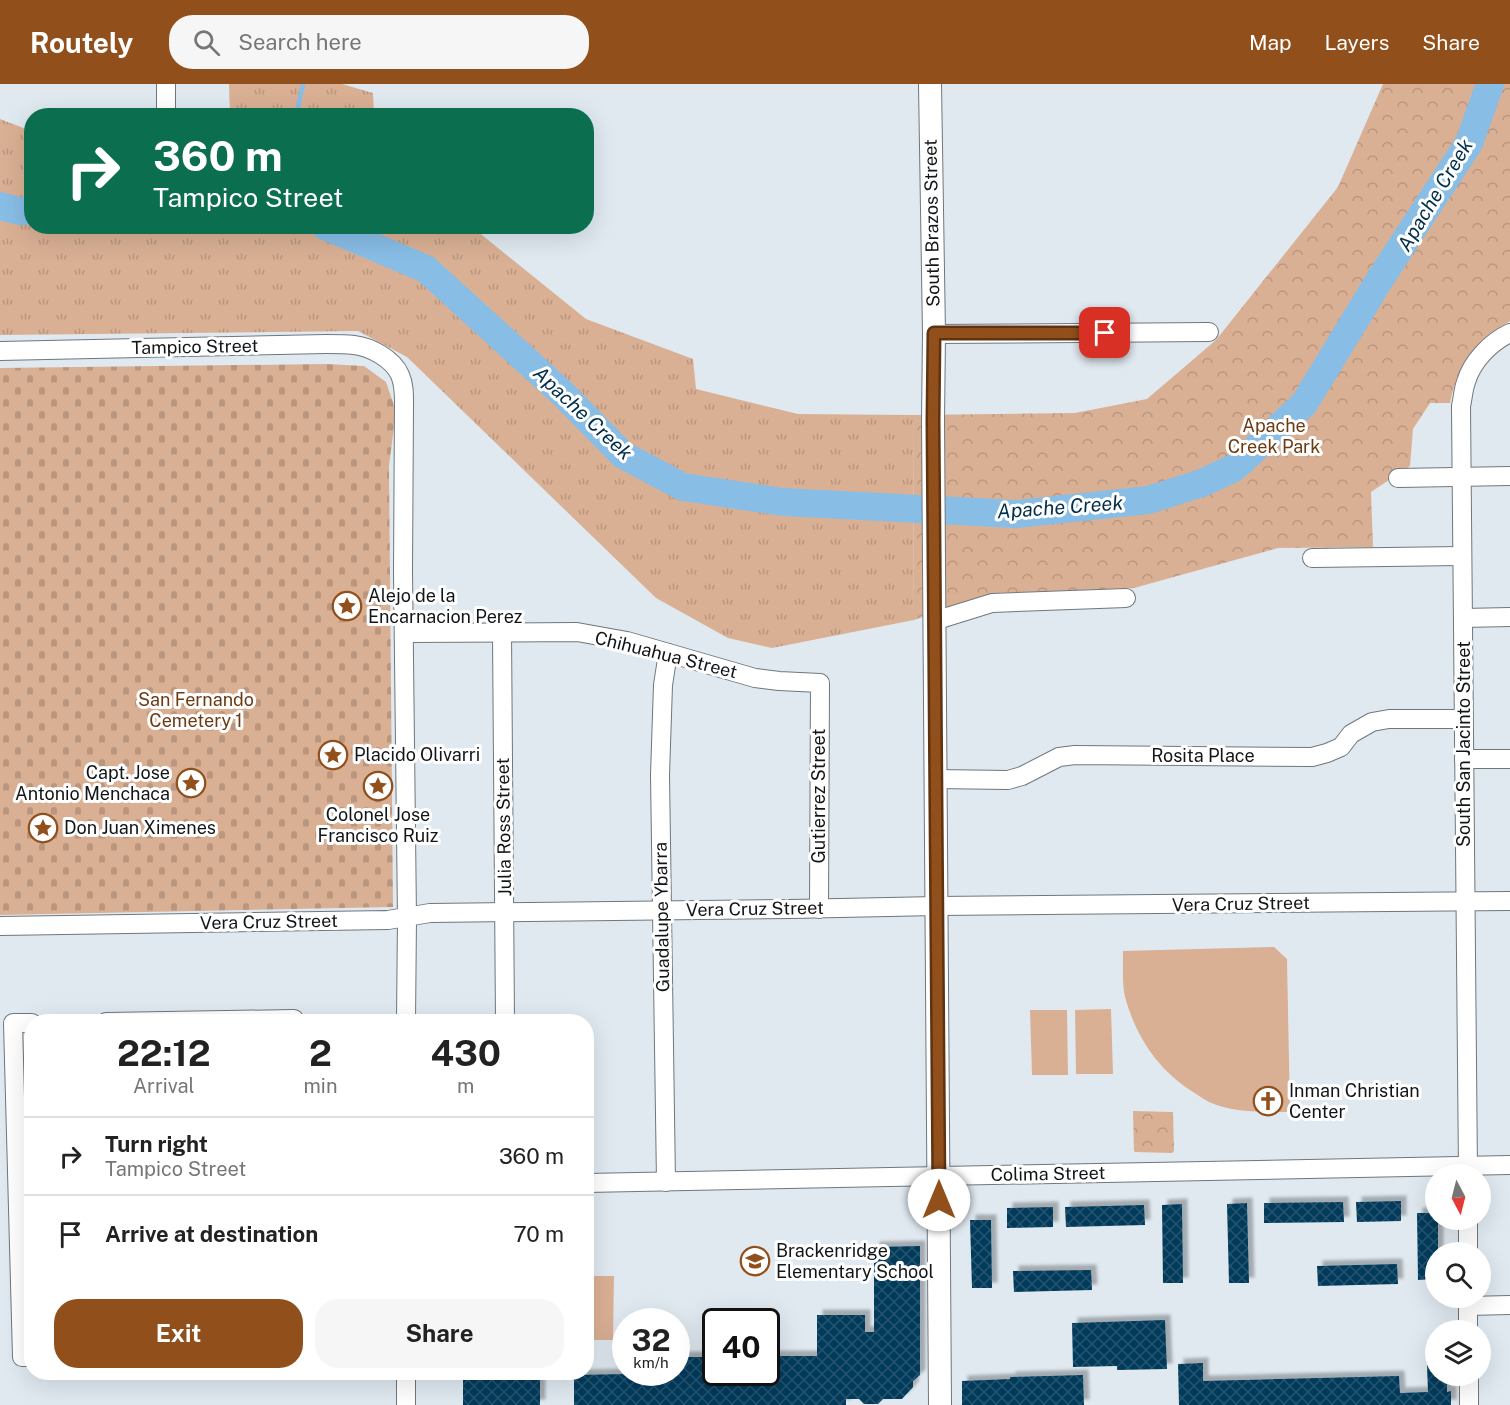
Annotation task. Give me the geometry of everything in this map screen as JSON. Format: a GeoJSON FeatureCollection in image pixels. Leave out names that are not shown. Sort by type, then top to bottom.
{"type":"FeatureCollection","features":[{"type":"Feature","properties":{"kind":"street"},"geometry":{"type":"LineString","coordinates":[[166,84],[166,108]]}},
{"type":"Feature","properties":{"kind":"street","name":"South Brazos Street"},"geometry":{"type":"LineString","coordinates":[[930,84],[934,333],[940,1405]]}},
{"type":"Feature","properties":{"kind":"street"},"geometry":{"type":"LineString","coordinates":[[934,333],[1209,332]]}},
{"type":"Feature","properties":{"kind":"street","name":"South San Jacinto Street"},"geometry":{"type":"LineString","coordinates":[[1468,1164],[1461,406],[1466,382],[1473,366],[1503,336],[1510,333]]}},
{"type":"Feature","properties":{"kind":"street","name":"Tampico Street"},"geometry":{"type":"LineString","coordinates":[[0,351],[326,344],[355,345],[373,350],[399,373],[404,395],[405,633]]}},
{"type":"Feature","properties":{"kind":"street"},"geometry":{"type":"LineString","coordinates":[[1398,478],[1510,476]]}},
{"type":"Feature","properties":{"kind":"street"},"geometry":{"type":"LineString","coordinates":[[1312,558],[1462,556]]}},
{"type":"Feature","properties":{"kind":"street"},"geometry":{"type":"LineString","coordinates":[[934,621],[992,603],[1126,598]]}},
{"type":"Feature","properties":{"kind":"street"},"geometry":{"type":"LineString","coordinates":[[1463,618],[1510,617]]}},
{"type":"Feature","properties":{"kind":"street","name":"Julia Ross Street"},"geometry":{"type":"LineString","coordinates":[[502,632],[505,1014]]}},
{"type":"Feature","properties":{"kind":"street","name":"Chihuahua Street"},"geometry":{"type":"LineString","coordinates":[[405,633],[577,632],[627,641],[755,678],[820,683]]}},
{"type":"Feature","properties":{"kind":"street"},"geometry":{"type":"LineString","coordinates":[[405,633],[406,1014]]}},
{"type":"Feature","properties":{"kind":"street","name":"Guadalupe Ybarra"},"geometry":{"type":"LineString","coordinates":[[666,1182],[660,775],[663,685],[668,653]]}},
{"type":"Feature","properties":{"kind":"street","name":"Gutierrez Street"},"geometry":{"type":"LineString","coordinates":[[819,909],[820,683]]}},
{"type":"Feature","properties":{"kind":"street","name":"Rosita Place"},"geometry":{"type":"LineString","coordinates":[[936,779],[1008,780],[1022,776],[1059,757],[1075,755],[1312,757],[1341,747],[1351,735],[1372,722],[1389,719],[1463,719]]}},
{"type":"Feature","properties":{"kind":"street"},"geometry":{"type":"LineString","coordinates":[[1464,759],[1510,759]]}},
{"type":"Feature","properties":{"kind":"street","name":"Vera Cruz Street"},"geometry":{"type":"LineString","coordinates":[[0,926],[388,920],[430,913],[1510,901]]}},
{"type":"Feature","properties":{"kind":"street"},"geometry":{"type":"LineString","coordinates":[[24,1023],[13,1023],[24,1178]]}},
{"type":"Feature","properties":{"kind":"street","name":"Colima Street"},"geometry":{"type":"LineString","coordinates":[[1491,1167],[1510,1165]]}},
{"type":"Feature","properties":{"kind":"street","name":"Colima Street"},"geometry":{"type":"LineString","coordinates":[[594,1183],[1425,1170]]}},
{"type":"Feature","properties":{"kind":"street"},"geometry":{"type":"LineString","coordinates":[[24,1247],[22,1357],[24,1357]]}},
{"type":"Feature","properties":{"kind":"street"},"geometry":{"type":"LineString","coordinates":[[1491,1304],[1510,1305]]}},
{"type":"Feature","properties":{"kind":"street"},"geometry":{"type":"LineString","coordinates":[[406,1380],[406,1405]]}},
{"type":"Feature","properties":{"kind":"street"},"geometry":{"type":"LineString","coordinates":[[1469,1386],[1469,1405]]}},
{"type":"Feature","properties":{"kind":"green space"},"geometry":{"type":"Polygon","coordinates":[[[229,84],[342,84],[373,93],[374,108],[230,108],[229,84]]]}},
{"type":"Feature","properties":{"kind":"green space","name":"Apache Creek Park"},"geometry":{"type":"Polygon","coordinates":[[[1383,84],[1510,84],[1510,321],[1486,337],[1470,354],[1458,375],[1450,403],[1430,403],[1413,429],[1410,466],[1371,492],[1373,547],[1278,548],[1134,588],[994,593],[914,620],[913,415],[1075,413],[1147,399],[1216,340],[1338,187],[1383,84]]]}},
{"type":"Feature","properties":{"kind":"green space"},"geometry":{"type":"Polygon","coordinates":[[[0,119],[24,128],[24,234],[481,234],[586,319],[693,359],[696,389],[798,414],[913,415],[914,620],[772,648],[728,638],[656,598],[407,357],[358,331],[0,335],[0,119]]]}},
{"type":"Feature","properties":{"kind":"green space","name":"San Fernando Cemetery 1"},"geometry":{"type":"Polygon","coordinates":[[[326,364],[364,366],[386,382],[396,411],[389,466],[393,907],[0,915],[0,368],[326,364]]]}},
{"type":"Feature","properties":{"kind":"green space"},"geometry":{"type":"Polygon","coordinates":[[[1274,947],[1287,959],[1290,1112],[1259,1112],[1219,1106],[1209,1102],[1169,1074],[1142,1039],[1125,997],[1123,951],[1274,947]]]}},
{"type":"Feature","properties":{"kind":"green space"},"geometry":{"type":"Polygon","coordinates":[[[1111,1009],[1113,1074],[1076,1074],[1075,1010],[1111,1009]]]}},
{"type":"Feature","properties":{"kind":"green space"},"geometry":{"type":"Polygon","coordinates":[[[1030,1010],[1067,1010],[1068,1075],[1032,1075],[1030,1010]]]}},
{"type":"Feature","properties":{"kind":"green space"},"geometry":{"type":"Polygon","coordinates":[[[1133,1111],[1173,1112],[1174,1151],[1172,1153],[1134,1151],[1133,1111]]]}},
{"type":"Feature","properties":{"kind":"green space"},"geometry":{"type":"Polygon","coordinates":[[[594,1276],[614,1276],[612,1340],[594,1340],[594,1276]]]}},
{"type":"Feature","properties":{"kind":"building"},"geometry":{"type":"Polygon","coordinates":[[[1401,1201],[1401,1221],[1357,1222],[1356,1202],[1401,1201]]]}},
{"type":"Feature","properties":{"kind":"building"},"geometry":{"type":"Polygon","coordinates":[[[1343,1202],[1344,1222],[1264,1223],[1264,1203],[1343,1202]]]}},
{"type":"Feature","properties":{"kind":"building"},"geometry":{"type":"Polygon","coordinates":[[[1247,1203],[1249,1283],[1229,1283],[1227,1204],[1247,1203]]]}},
{"type":"Feature","properties":{"kind":"building"},"geometry":{"type":"Polygon","coordinates":[[[1182,1204],[1183,1283],[1163,1283],[1162,1205],[1182,1204]]]}},
{"type":"Feature","properties":{"kind":"building"},"geometry":{"type":"Polygon","coordinates":[[[1144,1205],[1145,1225],[1066,1227],[1065,1207],[1144,1205]]]}},
{"type":"Feature","properties":{"kind":"building"},"geometry":{"type":"Polygon","coordinates":[[[1053,1207],[1053,1227],[1007,1228],[1007,1208],[1053,1207]]]}},
{"type":"Feature","properties":{"kind":"building"},"geometry":{"type":"Polygon","coordinates":[[[1417,1213],[1425,1213],[1425,1230],[1438,1230],[1438,1242],[1425,1242],[1425,1280],[1418,1280],[1417,1213]]]}},
{"type":"Feature","properties":{"kind":"building"},"geometry":{"type":"Polygon","coordinates":[[[970,1220],[991,1220],[992,1288],[972,1288],[970,1220]]]}},
{"type":"Feature","properties":{"kind":"building"},"geometry":{"type":"Polygon","coordinates":[[[920,1246],[920,1375],[913,1381],[913,1387],[902,1399],[883,1399],[878,1404],[864,1404],[859,1399],[846,1399],[846,1405],[574,1405],[574,1380],[594,1380],[594,1375],[612,1374],[612,1386],[690,1386],[690,1357],[702,1357],[702,1386],[780,1386],[780,1356],[817,1356],[817,1315],[865,1315],[865,1332],[874,1332],[874,1247],[920,1246]]]}},
{"type":"Feature","properties":{"kind":"building"},"geometry":{"type":"Polygon","coordinates":[[[1397,1264],[1398,1284],[1318,1286],[1317,1266],[1397,1264]]]}},
{"type":"Feature","properties":{"kind":"building"},"geometry":{"type":"Polygon","coordinates":[[[1091,1270],[1092,1290],[1014,1292],[1013,1271],[1091,1270]]]}},
{"type":"Feature","properties":{"kind":"building"},"geometry":{"type":"Polygon","coordinates":[[[1165,1320],[1167,1369],[1117,1370],[1117,1366],[1073,1367],[1072,1323],[1165,1320]]]}},
{"type":"Feature","properties":{"kind":"building"},"geometry":{"type":"Polygon","coordinates":[[[1203,1363],[1203,1381],[1399,1376],[1400,1393],[1428,1392],[1428,1386],[1447,1386],[1447,1392],[1451,1391],[1451,1405],[1179,1405],[1178,1364],[1203,1363]]]}},
{"type":"Feature","properties":{"kind":"building"},"geometry":{"type":"Polygon","coordinates":[[[1083,1375],[1084,1405],[962,1405],[962,1381],[1083,1375]]]}},
{"type":"Feature","properties":{"kind":"building"},"geometry":{"type":"Polygon","coordinates":[[[463,1380],[540,1380],[540,1405],[463,1405],[463,1380]]]}},
{"type":"Feature","properties":{"kind":"waterway"},"geometry":{"type":"LineString","coordinates":[[298,108],[303,84]]}},
{"type":"Feature","properties":{"kind":"waterway","name":"Apache Creek"},"geometry":{"type":"LineString","coordinates":[[344,234],[426,269],[563,394],[623,455],[683,487],[783,502],[1016,514],[1148,500],[1202,483],[1234,468],[1304,404],[1380,279],[1469,143],[1490,84]]}},
{"type":"Feature","properties":{"kind":"waterway","name":"Apache Creek"},"geometry":{"type":"LineString","coordinates":[[0,206],[24,211]]}},
{"type":"Feature","properties":{"kind":"place","name":"Alejo de la Encarnacion Perez"},"geometry":{"type":"Point","coordinates":[347,606]}},
{"type":"Feature","properties":{"kind":"place","name":"Placido Olivarri"},"geometry":{"type":"Point","coordinates":[333,755]}},
{"type":"Feature","properties":{"kind":"place","name":"Capt. Jose Antonio Menchaca"},"geometry":{"type":"Point","coordinates":[191,783]}},
{"type":"Feature","properties":{"kind":"place","name":"Colonel Jose Francisco Ruiz"},"geometry":{"type":"Point","coordinates":[378,786]}},
{"type":"Feature","properties":{"kind":"place","name":"Don Juan Ximenes"},"geometry":{"type":"Point","coordinates":[43,828]}},
{"type":"Feature","properties":{"kind":"place","name":"Inman Christian Center"},"geometry":{"type":"Point","coordinates":[1268,1101]}},
{"type":"Feature","properties":{"kind":"place","name":"Brackenridge Elementary School"},"geometry":{"type":"Point","coordinates":[755,1261]}},
{"type":"Feature","properties":{"kind":"route"},"geometry":{"type":"LineString","coordinates":[[939,1200],[934,333],[1105,333]]}}]}
